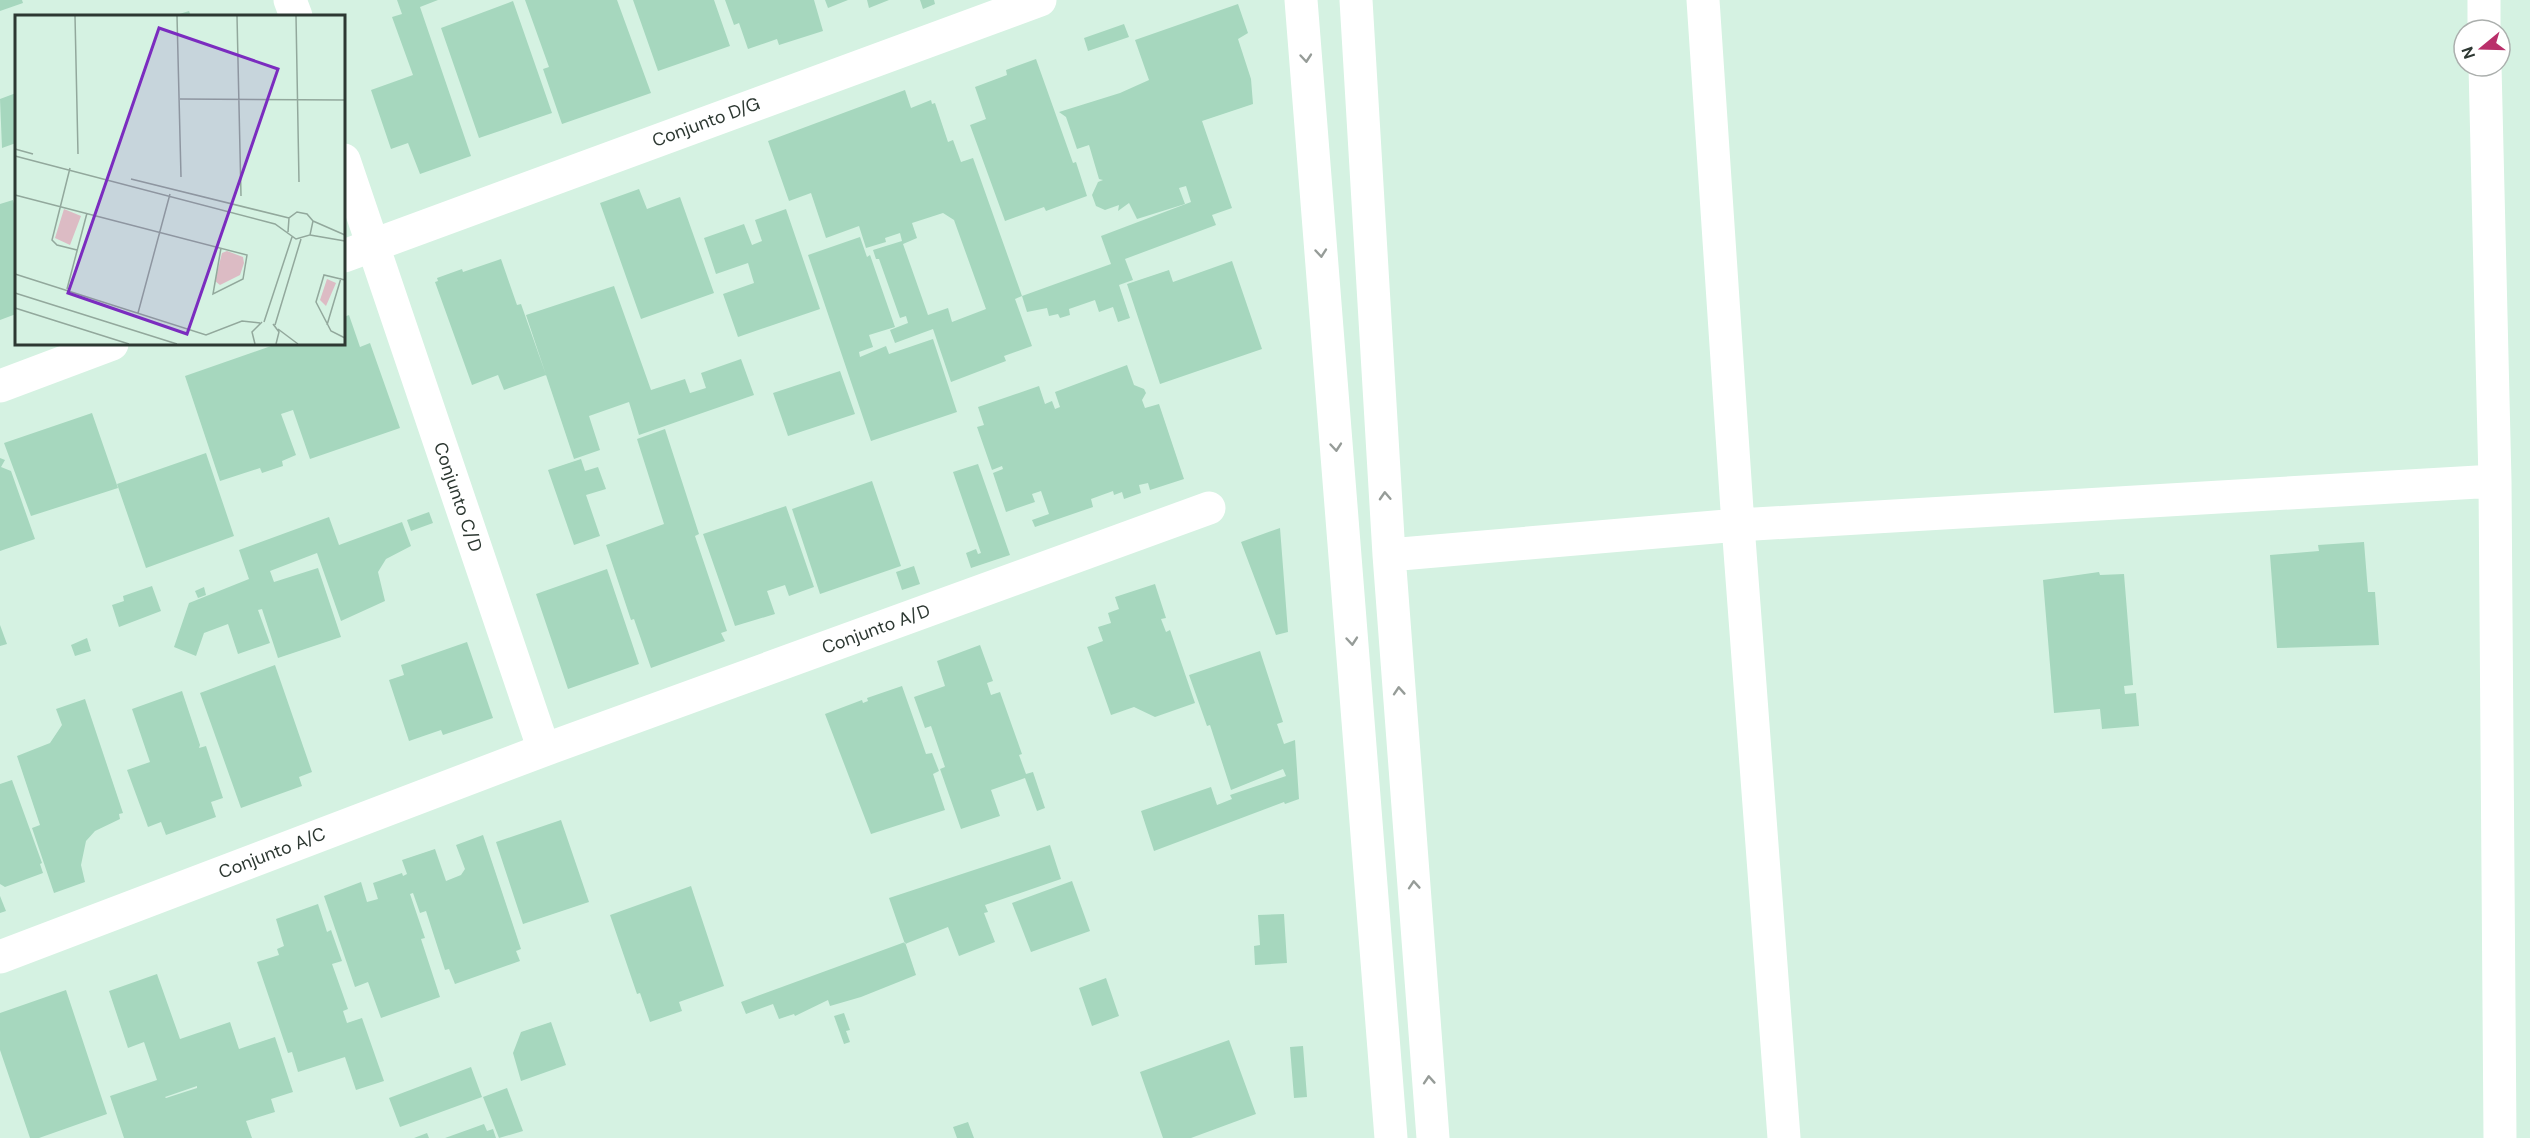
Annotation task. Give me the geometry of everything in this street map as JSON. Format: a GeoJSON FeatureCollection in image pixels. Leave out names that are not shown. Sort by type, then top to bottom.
{"type":"FeatureCollection","features":[{"type":"Feature","properties":{"kind":"street"},"geometry":{"type":"LineString","coordinates":[[291,0],[296,15]]}},
{"type":"Feature","properties":{"kind":"street","name":"Conjunto D/G"},"geometry":{"type":"LineString","coordinates":[[358,250],[1040,0]]}},
{"type":"Feature","properties":{"kind":"street"},"geometry":{"type":"LineString","coordinates":[[1301,0],[1391,1138]]}},
{"type":"Feature","properties":{"kind":"street"},"geometry":{"type":"LineString","coordinates":[[1356,0],[1389,555],[1433,1138]]}},
{"type":"Feature","properties":{"kind":"street"},"geometry":{"type":"LineString","coordinates":[[1703,0],[1738,525],[1784,1138]]}},
{"type":"Feature","properties":{"kind":"street"},"geometry":{"type":"LineString","coordinates":[[2484,0],[2484,18]]}},
{"type":"Feature","properties":{"kind":"street"},"geometry":{"type":"LineString","coordinates":[[2485,78],[2494,481],[2500,1138]]}},
{"type":"Feature","properties":{"kind":"street","name":"Conjunto C/D"},"geometry":{"type":"LineString","coordinates":[[345,166],[358,250],[544,750]]}},
{"type":"Feature","properties":{"kind":"street"},"geometry":{"type":"LineString","coordinates":[[0,386],[109,345]]}},
{"type":"Feature","properties":{"kind":"street"},"geometry":{"type":"LineString","coordinates":[[1389,555],[1738,525],[2494,481]]}},
{"type":"Feature","properties":{"kind":"street","name":"Conjunto A/D"},"geometry":{"type":"LineString","coordinates":[[544,750],[1209,508]]}},
{"type":"Feature","properties":{"kind":"street","name":"Conjunto A/C"},"geometry":{"type":"LineString","coordinates":[[0,957],[544,750]]}},
{"type":"Feature","properties":{"kind":"building"},"geometry":{"type":"Polygon","coordinates":[[[0,0],[22,0],[23,3],[0,11],[0,0]]]}},
{"type":"Feature","properties":{"kind":"building"},"geometry":{"type":"Polygon","coordinates":[[[397,0],[438,0],[420,7],[471,156],[420,174],[408,143],[391,149],[371,90],[413,75],[392,17],[402,14],[397,0]]]}},
{"type":"Feature","properties":{"kind":"building"},"geometry":{"type":"Polygon","coordinates":[[[525,0],[617,0],[651,93],[562,124],[543,69],[549,67],[525,0]]]}},
{"type":"Feature","properties":{"kind":"building"},"geometry":{"type":"Polygon","coordinates":[[[633,0],[714,0],[730,46],[658,71],[633,0]]]}},
{"type":"Feature","properties":{"kind":"building"},"geometry":{"type":"Polygon","coordinates":[[[725,0],[814,0],[823,31],[779,45],[777,39],[748,49],[739,23],[734,25],[725,0]]]}},
{"type":"Feature","properties":{"kind":"building"},"geometry":{"type":"Polygon","coordinates":[[[825,0],[848,0],[828,8],[825,0]]]}},
{"type":"Feature","properties":{"kind":"building"},"geometry":{"type":"Polygon","coordinates":[[[867,0],[889,0],[869,8],[867,0]]]}},
{"type":"Feature","properties":{"kind":"building"},"geometry":{"type":"Polygon","coordinates":[[[920,0],[934,0],[935,4],[923,9],[920,0]]]}},
{"type":"Feature","properties":{"kind":"building"},"geometry":{"type":"Polygon","coordinates":[[[513,1],[552,113],[479,138],[441,28],[513,1]]]}},
{"type":"Feature","properties":{"kind":"building"},"geometry":{"type":"Polygon","coordinates":[[[1238,4],[1248,33],[1238,39],[1251,79],[1253,104],[1202,121],[1232,208],[1212,215],[1216,225],[1125,259],[1133,280],[1119,285],[1130,318],[1118,322],[1113,307],[1099,312],[1095,300],[1069,309],[1070,315],[1060,318],[1058,314],[1049,316],[1047,308],[1027,312],[1022,296],[1111,264],[1101,236],[1191,202],[1186,186],[1179,188],[1185,204],[1137,219],[1129,203],[1118,211],[1119,205],[1105,210],[1096,206],[1092,195],[1098,182],[1103,180],[1099,179],[1089,145],[1077,149],[1066,117],[1059,112],[1120,93],[1149,80],[1135,40],[1238,4]]]}},
{"type":"Feature","properties":{"kind":"building"},"geometry":{"type":"Polygon","coordinates":[[[189,11],[191,15],[176,15],[189,11]]]}},
{"type":"Feature","properties":{"kind":"building"},"geometry":{"type":"Polygon","coordinates":[[[1124,24],[1129,37],[1088,51],[1084,38],[1124,24]]]}},
{"type":"Feature","properties":{"kind":"building"},"geometry":{"type":"Polygon","coordinates":[[[1036,59],[1087,196],[1046,211],[1044,207],[1005,221],[970,125],[986,119],[975,87],[1007,75],[1006,70],[1036,59]]]}},
{"type":"Feature","properties":{"kind":"building"},"geometry":{"type":"Polygon","coordinates":[[[905,90],[911,108],[931,100],[932,104],[935,103],[948,142],[953,140],[961,162],[973,158],[1022,296],[1015,299],[1032,346],[1004,356],[1006,361],[951,382],[933,329],[895,343],[890,330],[908,323],[906,316],[900,318],[879,259],[876,259],[873,250],[902,241],[900,233],[885,238],[886,242],[866,248],[859,226],[826,238],[811,193],[789,201],[768,141],[905,90]],[[943,213],[912,223],[917,238],[903,244],[928,315],[948,308],[952,322],[986,309],[954,220],[943,213]]]}},
{"type":"Feature","properties":{"kind":"building"},"geometry":{"type":"Polygon","coordinates":[[[15,93],[15,143],[2,148],[0,99],[15,93]]]}},
{"type":"Feature","properties":{"kind":"building"},"geometry":{"type":"Polygon","coordinates":[[[639,189],[647,209],[680,197],[714,293],[641,319],[600,203],[639,189]]]}},
{"type":"Feature","properties":{"kind":"building"},"geometry":{"type":"Polygon","coordinates":[[[13,200],[15,207],[15,314],[0,320],[0,204],[13,200]]]}},
{"type":"Feature","properties":{"kind":"building"},"geometry":{"type":"Polygon","coordinates":[[[786,209],[820,309],[738,337],[723,294],[754,283],[748,263],[716,274],[704,238],[744,224],[752,245],[762,241],[755,220],[786,209]]]}},
{"type":"Feature","properties":{"kind":"building"},"geometry":{"type":"Polygon","coordinates":[[[860,237],[867,257],[870,255],[895,327],[869,335],[873,347],[859,352],[860,357],[886,346],[889,354],[933,339],[957,412],[871,441],[808,255],[860,237]]]}},
{"type":"Feature","properties":{"kind":"building"},"geometry":{"type":"Polygon","coordinates":[[[501,259],[517,305],[521,304],[546,375],[504,390],[498,375],[472,385],[435,282],[438,281],[437,278],[462,269],[463,272],[501,259]]]}},
{"type":"Feature","properties":{"kind":"building"},"geometry":{"type":"Polygon","coordinates":[[[1232,261],[1262,349],[1160,384],[1127,284],[1169,270],[1173,282],[1232,261]]]}},
{"type":"Feature","properties":{"kind":"building"},"geometry":{"type":"Polygon","coordinates":[[[614,286],[651,390],[685,379],[690,393],[706,388],[701,373],[741,359],[754,395],[639,435],[629,402],[589,416],[600,450],[574,459],[526,315],[614,286]]]}},
{"type":"Feature","properties":{"kind":"building"},"geometry":{"type":"Polygon","coordinates":[[[349,315],[360,347],[370,343],[400,428],[310,459],[293,410],[281,414],[296,455],[282,461],[283,466],[262,473],[260,468],[220,481],[185,376],[270,345],[345,345],[345,317],[349,315]]]}},
{"type":"Feature","properties":{"kind":"building"},"geometry":{"type":"Polygon","coordinates":[[[1127,365],[1134,385],[1144,389],[1146,393],[1142,400],[1145,408],[1159,404],[1184,479],[1150,490],[1148,483],[1139,485],[1141,493],[1124,499],[1122,492],[1114,495],[1113,491],[1091,499],[1093,507],[1035,527],[1032,520],[1049,514],[1041,491],[1032,494],[1035,502],[1006,512],[993,473],[1003,469],[1002,466],[992,470],[977,427],[984,425],[978,407],[1039,386],[1045,404],[1052,401],[1055,409],[1060,407],[1055,392],[1127,365]]]}},
{"type":"Feature","properties":{"kind":"building"},"geometry":{"type":"Polygon","coordinates":[[[840,371],[855,414],[788,436],[773,393],[840,371]]]}},
{"type":"Feature","properties":{"kind":"building"},"geometry":{"type":"Polygon","coordinates":[[[92,413],[118,488],[31,516],[4,443],[92,413]]]}},
{"type":"Feature","properties":{"kind":"building"},"geometry":{"type":"Polygon","coordinates":[[[665,429],[699,534],[695,536],[727,631],[721,633],[725,641],[651,668],[634,619],[631,620],[606,545],[664,524],[637,439],[665,429]]]}},
{"type":"Feature","properties":{"kind":"building"},"geometry":{"type":"Polygon","coordinates":[[[206,453],[234,536],[146,568],[117,484],[206,453]]]}},
{"type":"Feature","properties":{"kind":"building"},"geometry":{"type":"Polygon","coordinates":[[[0,458],[5,460],[1,467],[11,471],[35,539],[0,551],[0,458]]]}},
{"type":"Feature","properties":{"kind":"building"},"geometry":{"type":"Polygon","coordinates":[[[581,459],[585,471],[598,467],[606,489],[586,495],[600,536],[574,545],[548,470],[581,459]]]}},
{"type":"Feature","properties":{"kind":"building"},"geometry":{"type":"Polygon","coordinates":[[[978,464],[1010,555],[971,568],[966,553],[976,549],[978,554],[981,553],[953,472],[978,464]]]}},
{"type":"Feature","properties":{"kind":"building"},"geometry":{"type":"Polygon","coordinates":[[[872,481],[901,566],[820,594],[792,509],[872,481]]]}},
{"type":"Feature","properties":{"kind":"building"},"geometry":{"type":"Polygon","coordinates":[[[786,506],[814,587],[789,596],[785,585],[767,591],[775,614],[735,626],[703,534],[786,506]]]}},
{"type":"Feature","properties":{"kind":"building"},"geometry":{"type":"Polygon","coordinates":[[[429,512],[433,523],[411,531],[407,520],[429,512]]]}},
{"type":"Feature","properties":{"kind":"building"},"geometry":{"type":"Polygon","coordinates":[[[329,517],[339,545],[402,522],[411,546],[386,559],[378,572],[385,601],[341,621],[317,553],[270,571],[274,582],[318,568],[341,637],[278,658],[262,609],[258,610],[270,643],[238,654],[228,624],[204,633],[196,656],[174,647],[189,603],[249,579],[239,550],[329,517]]]}},
{"type":"Feature","properties":{"kind":"building"},"geometry":{"type":"Polygon","coordinates":[[[1280,528],[1288,632],[1276,635],[1241,542],[1280,528]]]}},
{"type":"Feature","properties":{"kind":"building"},"geometry":{"type":"Polygon","coordinates":[[[2364,542],[2368,592],[2375,592],[2379,645],[2277,648],[2270,555],[2319,551],[2318,545],[2364,542]]]}},
{"type":"Feature","properties":{"kind":"building"},"geometry":{"type":"Polygon","coordinates":[[[914,566],[920,584],[902,590],[896,572],[914,566]]]}},
{"type":"Feature","properties":{"kind":"building"},"geometry":{"type":"Polygon","coordinates":[[[607,569],[639,664],[568,689],[536,594],[607,569]]]}},
{"type":"Feature","properties":{"kind":"building"},"geometry":{"type":"Polygon","coordinates":[[[2099,572],[2100,575],[2124,574],[2133,685],[2124,686],[2125,694],[2136,693],[2139,726],[2102,729],[2100,709],[2054,713],[2043,580],[2099,572]]]}},
{"type":"Feature","properties":{"kind":"building"},"geometry":{"type":"Polygon","coordinates":[[[1155,584],[1166,618],[1161,619],[1166,632],[1170,630],[1195,703],[1155,717],[1134,707],[1111,715],[1087,647],[1103,641],[1098,627],[1111,623],[1108,613],[1119,609],[1115,597],[1155,584]]]}},
{"type":"Feature","properties":{"kind":"building"},"geometry":{"type":"Polygon","coordinates":[[[152,586],[161,611],[119,627],[112,605],[124,601],[123,596],[152,586]]]}},
{"type":"Feature","properties":{"kind":"building"},"geometry":{"type":"Polygon","coordinates":[[[204,587],[206,595],[198,598],[195,591],[204,587]]]}},
{"type":"Feature","properties":{"kind":"building"},"geometry":{"type":"Polygon","coordinates":[[[0,625],[7,644],[0,646],[0,625]]]}},
{"type":"Feature","properties":{"kind":"building"},"geometry":{"type":"Polygon","coordinates":[[[87,638],[91,651],[75,656],[71,645],[87,638]]]}},
{"type":"Feature","properties":{"kind":"building"},"geometry":{"type":"Polygon","coordinates":[[[467,642],[493,718],[443,735],[441,730],[409,741],[389,680],[404,675],[401,665],[467,642]]]}},
{"type":"Feature","properties":{"kind":"building"},"geometry":{"type":"Polygon","coordinates":[[[980,645],[993,681],[987,683],[991,695],[1000,692],[1022,754],[1019,755],[1026,774],[1033,772],[1045,808],[1037,811],[1025,778],[991,790],[1000,816],[961,829],[940,769],[945,767],[931,726],[925,728],[914,697],[945,686],[937,661],[980,645]]]}},
{"type":"Feature","properties":{"kind":"building"},"geometry":{"type":"Polygon","coordinates":[[[1260,651],[1283,722],[1277,724],[1284,744],[1295,740],[1299,799],[1285,804],[1284,802],[1154,851],[1141,811],[1211,787],[1217,805],[1232,799],[1230,795],[1286,776],[1283,769],[1231,790],[1210,725],[1207,726],[1189,675],[1260,651]]]}},
{"type":"Feature","properties":{"kind":"building"},"geometry":{"type":"Polygon","coordinates":[[[275,665],[312,772],[299,777],[302,786],[241,808],[200,693],[275,665]]]}},
{"type":"Feature","properties":{"kind":"building"},"geometry":{"type":"Polygon","coordinates":[[[902,686],[926,754],[932,753],[939,771],[933,774],[945,810],[871,834],[825,714],[862,700],[863,703],[868,701],[867,698],[902,686]]]}},
{"type":"Feature","properties":{"kind":"building"},"geometry":{"type":"Polygon","coordinates":[[[182,691],[200,745],[199,748],[206,746],[223,798],[211,802],[216,817],[166,835],[161,822],[148,827],[127,770],[150,762],[132,709],[182,691]]]}},
{"type":"Feature","properties":{"kind":"building"},"geometry":{"type":"Polygon","coordinates":[[[85,699],[123,813],[119,814],[120,819],[95,831],[86,841],[81,865],[85,882],[54,893],[32,828],[40,825],[17,756],[50,743],[62,725],[56,709],[85,699]]]}},
{"type":"Feature","properties":{"kind":"building"},"geometry":{"type":"Polygon","coordinates":[[[12,780],[42,863],[40,864],[43,873],[5,887],[0,884],[0,784],[12,780]]]}},
{"type":"Feature","properties":{"kind":"building"},"geometry":{"type":"Polygon","coordinates":[[[561,820],[589,902],[523,924],[496,842],[561,820]]]}},
{"type":"Feature","properties":{"kind":"building"},"geometry":{"type":"Polygon","coordinates":[[[483,835],[521,949],[516,951],[520,961],[455,984],[449,969],[445,970],[426,911],[420,913],[413,893],[410,894],[425,938],[421,939],[440,997],[381,1018],[368,982],[355,987],[324,896],[361,882],[367,902],[378,899],[373,883],[402,873],[403,876],[407,874],[402,860],[435,849],[446,881],[461,875],[465,869],[456,845],[483,835]]]}},
{"type":"Feature","properties":{"kind":"building"},"geometry":{"type":"Polygon","coordinates":[[[1050,845],[1061,879],[985,905],[988,912],[984,913],[995,942],[959,956],[948,927],[905,944],[889,898],[1050,845]]]}},
{"type":"Feature","properties":{"kind":"building"},"geometry":{"type":"Polygon","coordinates":[[[1072,881],[1090,931],[1031,952],[1012,903],[1072,881]]]}},
{"type":"Feature","properties":{"kind":"building"},"geometry":{"type":"Polygon","coordinates":[[[691,886],[724,986],[679,1002],[682,1011],[650,1022],[640,993],[637,994],[610,915],[691,886]]]}},
{"type":"Feature","properties":{"kind":"building"},"geometry":{"type":"Polygon","coordinates":[[[0,896],[6,911],[0,913],[0,896]]]}},
{"type":"Feature","properties":{"kind":"building"},"geometry":{"type":"Polygon","coordinates":[[[318,904],[327,932],[331,930],[342,961],[332,964],[348,1009],[343,1011],[347,1023],[362,1018],[384,1081],[356,1090],[345,1057],[298,1072],[292,1052],[288,1053],[257,962],[279,955],[277,949],[284,946],[276,919],[318,904]]]}},
{"type":"Feature","properties":{"kind":"building"},"geometry":{"type":"Polygon","coordinates":[[[1284,914],[1287,963],[1255,965],[1254,946],[1260,945],[1258,915],[1284,914]]]}},
{"type":"Feature","properties":{"kind":"building"},"geometry":{"type":"Polygon","coordinates":[[[905,942],[916,975],[861,997],[830,1006],[828,1000],[795,1016],[794,1014],[779,1019],[773,1004],[746,1014],[741,1002],[905,942]]]}},
{"type":"Feature","properties":{"kind":"building"},"geometry":{"type":"Polygon","coordinates":[[[157,974],[180,1039],[230,1022],[239,1049],[275,1037],[293,1092],[271,1099],[275,1112],[246,1121],[252,1138],[124,1138],[110,1096],[157,1080],[144,1042],[128,1048],[109,991],[157,974]],[[197,1086],[165,1097],[166,1098],[197,1088],[197,1086]]]}},
{"type":"Feature","properties":{"kind":"building"},"geometry":{"type":"Polygon","coordinates":[[[1106,978],[1119,1016],[1092,1026],[1079,988],[1106,978]]]}},
{"type":"Feature","properties":{"kind":"building"},"geometry":{"type":"Polygon","coordinates":[[[66,990],[107,1114],[39,1138],[30,1138],[0,1050],[0,1013],[66,990]]]}},
{"type":"Feature","properties":{"kind":"building"},"geometry":{"type":"Polygon","coordinates":[[[844,1013],[850,1030],[846,1031],[850,1042],[844,1044],[834,1016],[844,1013]]]}},
{"type":"Feature","properties":{"kind":"building"},"geometry":{"type":"Polygon","coordinates":[[[551,1022],[566,1065],[521,1081],[513,1053],[521,1032],[551,1022]]]}},
{"type":"Feature","properties":{"kind":"building"},"geometry":{"type":"Polygon","coordinates":[[[1229,1040],[1256,1114],[1191,1138],[1163,1138],[1140,1072],[1229,1040]]]}},
{"type":"Feature","properties":{"kind":"building"},"geometry":{"type":"Polygon","coordinates":[[[1303,1046],[1307,1097],[1294,1098],[1290,1047],[1303,1046]]]}},
{"type":"Feature","properties":{"kind":"building"},"geometry":{"type":"Polygon","coordinates":[[[471,1067],[482,1097],[400,1127],[389,1098],[471,1067]]]}},
{"type":"Feature","properties":{"kind":"building"},"geometry":{"type":"Polygon","coordinates":[[[507,1088],[523,1131],[499,1138],[483,1097],[507,1088]]]}},
{"type":"Feature","properties":{"kind":"building"},"geometry":{"type":"Polygon","coordinates":[[[968,1122],[974,1138],[957,1138],[953,1127],[968,1122]]]}},
{"type":"Feature","properties":{"kind":"building"},"geometry":{"type":"Polygon","coordinates":[[[484,1124],[487,1131],[493,1129],[496,1138],[445,1138],[484,1124]]]}},
{"type":"Feature","properties":{"kind":"building"},"geometry":{"type":"Polygon","coordinates":[[[427,1133],[429,1138],[414,1138],[427,1133]]]}}]}
